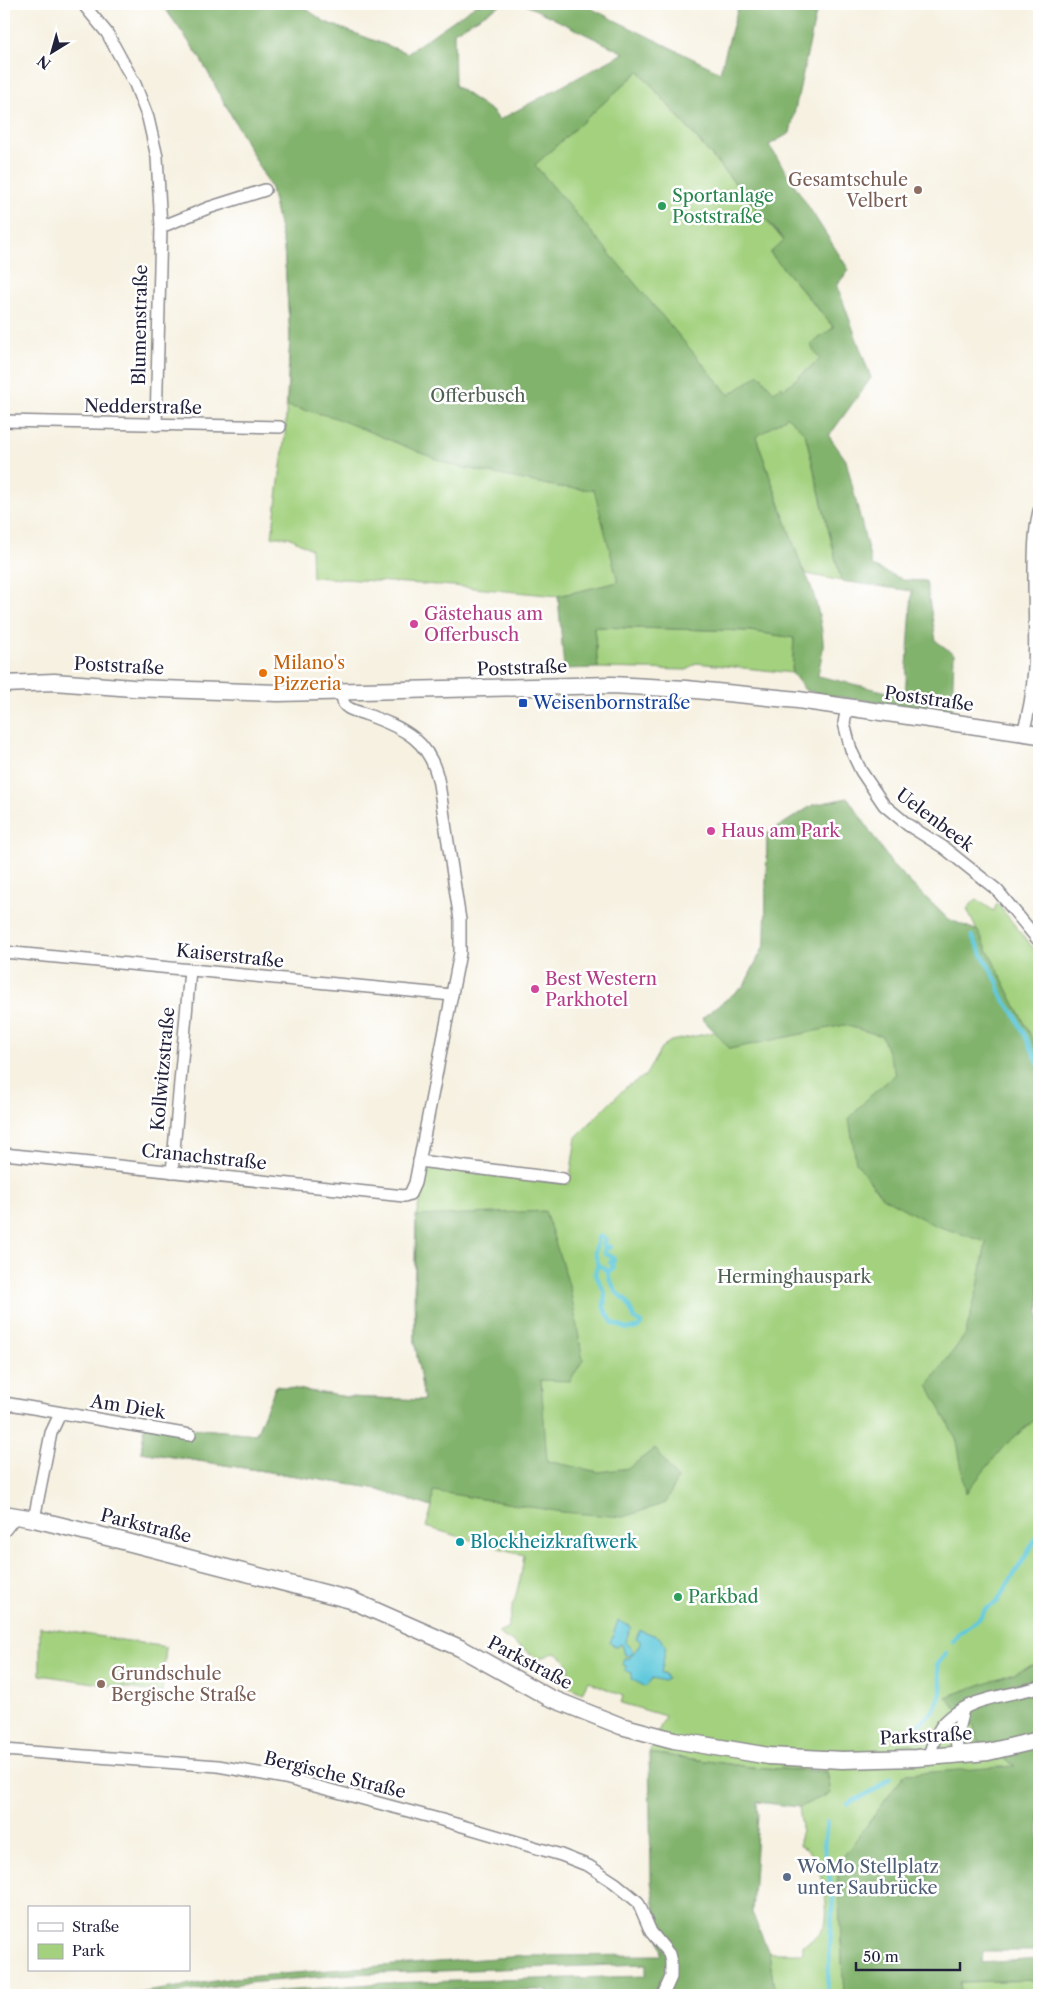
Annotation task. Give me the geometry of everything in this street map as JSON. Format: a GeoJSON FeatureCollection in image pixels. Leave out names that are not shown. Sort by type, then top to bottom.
{"type":"FeatureCollection","features":[{"type":"Feature","properties":{"kind":"street","name":"Blumenstraße"},"geometry":{"type":"LineString","coordinates":[[84,4],[107,33],[135,84],[148,118],[157,157],[161,227],[156,425]]}},
{"type":"Feature","properties":{"kind":"street"},"geometry":{"type":"LineString","coordinates":[[161,227],[208,208],[265,190]]}},
{"type":"Feature","properties":{"kind":"street","name":"Nedderstraße"},"geometry":{"type":"LineString","coordinates":[[4,421],[280,427]]}},
{"type":"Feature","properties":{"kind":"street"},"geometry":{"type":"LineString","coordinates":[[1031,733],[1028,717],[1033,686],[1034,539],[1039,511]]}},
{"type":"Feature","properties":{"kind":"street","name":"Poststraße"},"geometry":{"type":"LineString","coordinates":[[4,684],[54,682],[133,688],[278,693],[612,686],[711,691],[847,707],[1031,733]]}},
{"type":"Feature","properties":{"kind":"street"},"geometry":{"type":"LineString","coordinates":[[340,693],[345,705],[353,710],[401,728],[413,736],[424,746],[437,772],[460,920],[460,952],[420,1161],[563,1179]]}},
{"type":"Feature","properties":{"kind":"street","name":"Uelenbeek"},"geometry":{"type":"LineString","coordinates":[[847,707],[844,723],[851,750],[861,771],[884,805],[908,825],[943,847],[997,890],[1039,941]]}},
{"type":"Feature","properties":{"kind":"street","name":"Kaiserstraße"},"geometry":{"type":"LineString","coordinates":[[4,952],[452,995]]}},
{"type":"Feature","properties":{"kind":"street","name":"Kollwitzstraße"},"geometry":{"type":"LineString","coordinates":[[172,1172],[190,970]]}},
{"type":"Feature","properties":{"kind":"street","name":"Cranachstraße"},"geometry":{"type":"LineString","coordinates":[[4,1154],[400,1196],[410,1194],[414,1189],[420,1161]]}},
{"type":"Feature","properties":{"kind":"street","name":"Am Diek"},"geometry":{"type":"LineString","coordinates":[[4,1403],[190,1435]]}},
{"type":"Feature","properties":{"kind":"street"},"geometry":{"type":"LineString","coordinates":[[34,1519],[51,1433],[60,1414]]}},
{"type":"Feature","properties":{"kind":"street","name":"Parkstraße"},"geometry":{"type":"LineString","coordinates":[[4,1531],[10,1515],[34,1519],[292,1583],[351,1600],[460,1648],[548,1697],[599,1718],[674,1740],[769,1756],[842,1760],[928,1757],[988,1752],[1039,1740]]}},
{"type":"Feature","properties":{"kind":"street"},"geometry":{"type":"LineString","coordinates":[[928,1757],[939,1731],[946,1721],[963,1710],[986,1700],[1039,1687]]}},
{"type":"Feature","properties":{"kind":"street"},"geometry":{"type":"LineString","coordinates":[[958,1755],[956,1738],[963,1710]]}},
{"type":"Feature","properties":{"kind":"street","name":"Bergische Straße"},"geometry":{"type":"LineString","coordinates":[[4,1750],[218,1766],[284,1778],[561,1854],[589,1866],[615,1883],[638,1902],[652,1932],[669,1954],[671,1977],[663,1995]]}},
{"type":"Feature","properties":{"kind":"green space","name":"Offerbusch"},"geometry":{"type":"Polygon","coordinates":[[[162,4],[299,4],[325,22],[407,53],[493,112],[534,165],[639,71],[784,241],[770,253],[834,328],[820,359],[784,389],[805,433],[841,581],[807,574],[802,568],[756,437],[618,583],[558,596],[453,586],[312,577],[311,549],[289,537],[272,537],[285,435],[290,336],[284,248],[271,188],[199,56],[162,4]]]}},
{"type":"Feature","properties":{"kind":"green space","name":"Offerbusch"},"geometry":{"type":"Polygon","coordinates":[[[162,4],[299,4],[325,22],[407,53],[477,4],[502,4],[454,32],[455,86],[493,112],[499,120],[624,53],[524,4],[582,4],[720,72],[739,4],[818,4],[790,133],[769,145],[849,270],[837,285],[871,378],[829,436],[846,460],[872,566],[904,580],[926,581],[936,641],[954,654],[952,712],[826,695],[805,690],[792,673],[794,638],[750,631],[594,627],[598,668],[564,669],[558,596],[618,582],[594,490],[558,487],[451,465],[333,417],[287,406],[290,336],[284,248],[271,188],[199,56],[162,4]],[[639,71],[535,165],[729,395],[759,374],[774,392],[782,386],[784,389],[820,359],[810,345],[834,327],[770,253],[784,240],[639,71]],[[787,417],[756,437],[816,603],[823,641],[818,676],[905,696],[912,591],[841,581],[805,433],[787,417]]]}},
{"type":"Feature","properties":{"kind":"green space"},"geometry":{"type":"Polygon","coordinates":[[[594,627],[750,631],[794,638],[792,673],[696,663],[687,670],[598,668],[594,627]]]}},
{"type":"Feature","properties":{"kind":"green space","name":"Herminghauspark"},"geometry":{"type":"Polygon","coordinates":[[[848,798],[893,866],[948,919],[977,931],[967,909],[976,899],[994,911],[997,903],[1039,955],[1039,1664],[947,1697],[974,1727],[979,1741],[1015,1766],[837,1865],[844,1995],[775,1995],[769,1953],[803,1953],[803,1945],[822,1931],[825,1924],[824,1889],[819,1870],[812,1855],[800,1845],[801,1822],[799,1807],[831,1793],[827,1772],[750,1767],[649,1753],[665,1716],[621,1703],[623,1696],[588,1681],[582,1693],[566,1685],[569,1666],[564,1659],[554,1653],[539,1659],[498,1633],[507,1629],[521,1575],[524,1555],[426,1527],[432,1507],[373,1488],[141,1452],[145,1424],[256,1434],[276,1386],[347,1397],[424,1400],[415,1343],[414,1292],[416,1216],[428,1168],[569,1184],[576,1137],[626,1087],[645,1076],[662,1047],[671,1041],[715,1032],[702,1018],[744,986],[765,944],[767,834],[813,805],[848,798]]]}},
{"type":"Feature","properties":{"kind":"green space"},"geometry":{"type":"Polygon","coordinates":[[[848,798],[893,866],[948,919],[978,931],[1039,1052],[1039,1416],[1004,1446],[966,1493],[957,1441],[928,1385],[965,1335],[978,1287],[986,1242],[934,1225],[882,1197],[856,1162],[849,1119],[868,1098],[896,1074],[882,1036],[844,1025],[730,1049],[702,1018],[744,986],[765,944],[767,834],[813,805],[848,798]]]}},
{"type":"Feature","properties":{"kind":"green space"},"geometry":{"type":"Polygon","coordinates":[[[545,1211],[570,1288],[583,1360],[570,1381],[541,1380],[547,1461],[599,1472],[629,1468],[655,1448],[677,1479],[666,1503],[623,1517],[561,1512],[433,1491],[432,1507],[373,1488],[141,1452],[145,1424],[256,1434],[276,1386],[347,1397],[424,1400],[415,1343],[416,1216],[545,1211]]]}},
{"type":"Feature","properties":{"kind":"green space"},"geometry":{"type":"Polygon","coordinates":[[[40,1627],[166,1647],[162,1693],[40,1675],[40,1627]]]}},
{"type":"Feature","properties":{"kind":"green space"},"geometry":{"type":"Polygon","coordinates":[[[1039,1664],[1039,1883],[1034,1919],[1039,1921],[1039,1951],[983,1951],[982,1963],[1039,1959],[1039,1980],[960,1982],[961,1995],[844,1995],[837,1865],[905,1774],[1015,1766],[979,1741],[974,1727],[946,1697],[1039,1664]]]}},
{"type":"Feature","properties":{"kind":"green space"},"geometry":{"type":"Polygon","coordinates":[[[649,1753],[750,1767],[827,1772],[831,1793],[799,1807],[757,1802],[758,1815],[752,1913],[769,1953],[775,1995],[547,1995],[547,1990],[371,1990],[317,1995],[233,1995],[384,1983],[646,1976],[646,1964],[351,1974],[226,1985],[167,1995],[127,1995],[234,1978],[367,1967],[524,1956],[662,1955],[651,1881],[649,1753]]]}},
{"type":"Feature","properties":{"kind":"green space"},"geometry":{"type":"Polygon","coordinates":[[[1039,1980],[1039,1995],[961,1995],[960,1982],[1039,1980]]]}},
{"type":"Feature","properties":{"kind":"water"},"geometry":{"type":"Polygon","coordinates":[[[618,1621],[631,1627],[625,1642],[633,1651],[628,1656],[625,1655],[622,1644],[616,1647],[610,1643],[618,1621]]]}},
{"type":"Feature","properties":{"kind":"water"},"geometry":{"type":"Polygon","coordinates":[[[640,1630],[659,1637],[666,1646],[661,1673],[665,1674],[667,1679],[664,1681],[652,1678],[646,1687],[631,1679],[632,1673],[625,1670],[626,1666],[622,1664],[624,1658],[630,1658],[640,1644],[640,1641],[636,1638],[640,1630]]]}},
{"type":"Feature","properties":{"kind":"waterway"},"geometry":{"type":"LineString","coordinates":[[972,936],[998,983],[1002,997],[1015,1015],[1039,1064]]}},
{"type":"Feature","properties":{"kind":"waterway"},"geometry":{"type":"LineString","coordinates":[[641,1323],[635,1319],[626,1300],[617,1293],[609,1278],[608,1271],[614,1268],[610,1262],[614,1261],[613,1257],[605,1254],[604,1250],[610,1247],[603,1245],[606,1239],[601,1236],[598,1238],[595,1252],[598,1264],[595,1273],[605,1293],[604,1308],[613,1323],[627,1329],[638,1328],[641,1325]]}},
{"type":"Feature","properties":{"kind":"waterway"},"geometry":{"type":"LineString","coordinates":[[598,1264],[608,1271]]}},
{"type":"Feature","properties":{"kind":"waterway"},"geometry":{"type":"LineString","coordinates":[[953,1642],[958,1634],[979,1619],[985,1610],[997,1602],[1039,1534]]}},
{"type":"Feature","properties":{"kind":"waterway"},"geometry":{"type":"LineString","coordinates":[[906,1737],[928,1717],[937,1705],[941,1688],[937,1664],[946,1654]]}},
{"type":"Feature","properties":{"kind":"waterway"},"geometry":{"type":"LineString","coordinates":[[848,1804],[878,1788],[890,1778]]}},
{"type":"Feature","properties":{"kind":"waterway"},"geometry":{"type":"LineString","coordinates":[[827,1822],[824,1846],[833,1896],[827,1995]]}},
{"type":"Feature","properties":{"kind":"place","name":"Gesamtschule Velbert"},"geometry":{"type":"Point","coordinates":[918,190]}},
{"type":"Feature","properties":{"kind":"place","name":"Sportanlage Poststraße"},"geometry":{"type":"Point","coordinates":[662,206]}},
{"type":"Feature","properties":{"kind":"place","name":"Gästehaus am Offerbusch"},"geometry":{"type":"Point","coordinates":[414,624]}},
{"type":"Feature","properties":{"kind":"place","name":"Milano's Pizzeria"},"geometry":{"type":"Point","coordinates":[263,673]}},
{"type":"Feature","properties":{"kind":"place","name":"Weisenbornstraße"},"geometry":{"type":"Point","coordinates":[523,703]}},
{"type":"Feature","properties":{"kind":"place","name":"Haus am Park"},"geometry":{"type":"Point","coordinates":[711,831]}},
{"type":"Feature","properties":{"kind":"place","name":"Best Western Parkhotel"},"geometry":{"type":"Point","coordinates":[535,989]}},
{"type":"Feature","properties":{"kind":"place","name":"Blockheizkraftwerk"},"geometry":{"type":"Point","coordinates":[460,1542]}},
{"type":"Feature","properties":{"kind":"place","name":"Parkbad"},"geometry":{"type":"Point","coordinates":[678,1597]}},
{"type":"Feature","properties":{"kind":"place","name":"Grundschule Bergische Straße"},"geometry":{"type":"Point","coordinates":[101,1684]}},
{"type":"Feature","properties":{"kind":"place","name":"WoMo Stellplatz unter Saubrücke"},"geometry":{"type":"Point","coordinates":[787,1877]}}]}
